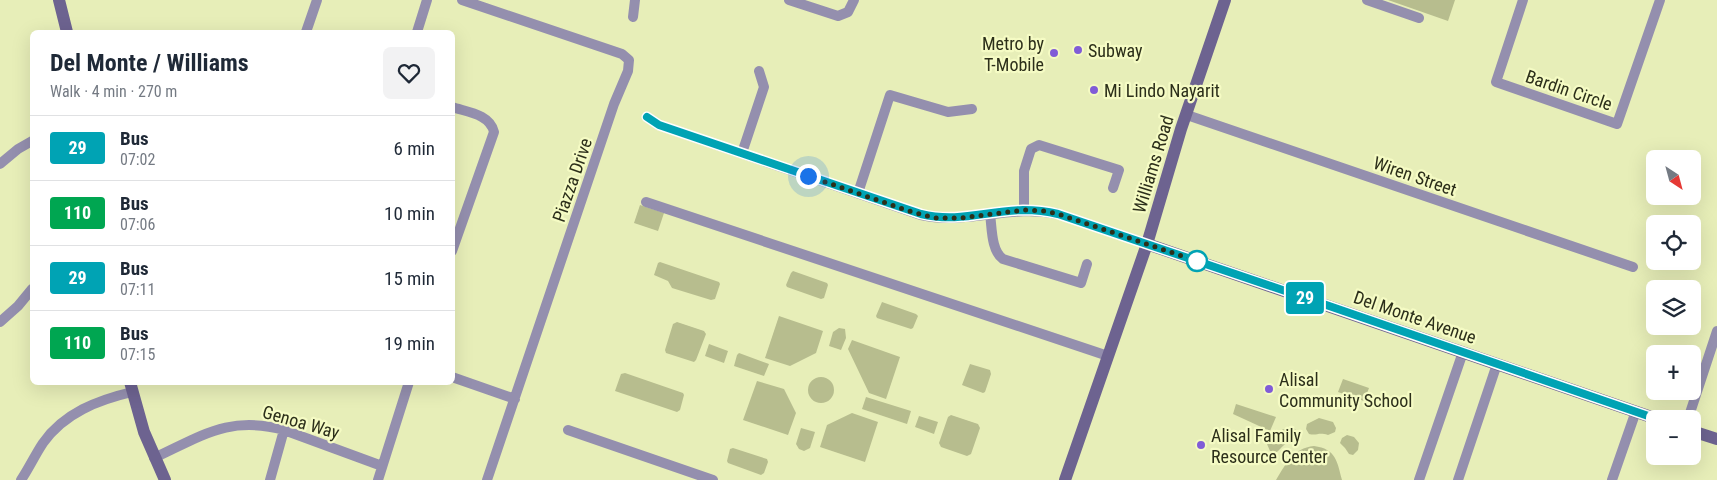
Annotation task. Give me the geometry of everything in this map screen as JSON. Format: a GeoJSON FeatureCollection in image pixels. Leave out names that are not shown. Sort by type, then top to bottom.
{"type":"FeatureCollection","features":[{"type":"Feature","properties":{"kind":"street"},"geometry":{"type":"LineString","coordinates":[[58,0],[67,30]]}},
{"type":"Feature","properties":{"kind":"street"},"geometry":{"type":"LineString","coordinates":[[307,30],[317,0]]}},
{"type":"Feature","properties":{"kind":"street"},"geometry":{"type":"LineString","coordinates":[[418,30],[427,0]]}},
{"type":"Feature","properties":{"kind":"street","name":"Piazza Drive"},"geometry":{"type":"LineString","coordinates":[[462,0],[622,54],[629,60],[628,71],[614,104],[489,479]]}},
{"type":"Feature","properties":{"kind":"street"},"geometry":{"type":"LineString","coordinates":[[633,17],[635,0]]}},
{"type":"Feature","properties":{"kind":"street"},"geometry":{"type":"LineString","coordinates":[[789,0],[838,16],[848,12],[854,0]]}},
{"type":"Feature","properties":{"kind":"street","name":"Williams Road"},"geometry":{"type":"LineString","coordinates":[[1065,480],[1147,244],[1225,0]]}},
{"type":"Feature","properties":{"kind":"street"},"geometry":{"type":"LineString","coordinates":[[1367,0],[1419,18]]}},
{"type":"Feature","properties":{"kind":"street","name":"Bardin Circle"},"geometry":{"type":"LineString","coordinates":[[1523,0],[1496,82],[1617,124],[1660,0]]}},
{"type":"Feature","properties":{"kind":"street"},"geometry":{"type":"LineString","coordinates":[[742,153],[764,86],[759,71]]}},
{"type":"Feature","properties":{"kind":"street"},"geometry":{"type":"LineString","coordinates":[[858,193],[890,95],[948,112],[972,109]]}},
{"type":"Feature","properties":{"kind":"street"},"geometry":{"type":"LineString","coordinates":[[455,108],[481,116],[491,124],[494,132],[455,242]]}},
{"type":"Feature","properties":{"kind":"street","name":"Wiren Street"},"geometry":{"type":"LineString","coordinates":[[1187,115],[1633,268]]}},
{"type":"Feature","properties":{"kind":"street","name":"Del Monte Avenue"},"geometry":{"type":"LineString","coordinates":[[647,117],[659,125],[934,218],[961,218],[1024,210],[1058,214],[1248,277],[1646,415]]}},
{"type":"Feature","properties":{"kind":"street"},"geometry":{"type":"LineString","coordinates":[[0,164],[18,149],[30,142]]}},
{"type":"Feature","properties":{"kind":"street"},"geometry":{"type":"LineString","coordinates":[[1024,210],[1024,171],[1031,149],[1039,145],[1119,170],[1113,188]]}},
{"type":"Feature","properties":{"kind":"street"},"geometry":{"type":"LineString","coordinates":[[646,202],[1108,356]]}},
{"type":"Feature","properties":{"kind":"street"},"geometry":{"type":"LineString","coordinates":[[990,214],[995,249],[1003,259],[1081,283],[1087,264]]}},
{"type":"Feature","properties":{"kind":"street"},"geometry":{"type":"LineString","coordinates":[[0,322],[18,306],[30,291]]}},
{"type":"Feature","properties":{"kind":"street"},"geometry":{"type":"LineString","coordinates":[[1691,410],[1717,331]]}},
{"type":"Feature","properties":{"kind":"street"},"geometry":{"type":"LineString","coordinates":[[1419,480],[1463,352]]}},
{"type":"Feature","properties":{"kind":"street"},"geometry":{"type":"LineString","coordinates":[[1458,480],[1497,364]]}},
{"type":"Feature","properties":{"kind":"street"},"geometry":{"type":"LineString","coordinates":[[455,378],[515,399]]}},
{"type":"Feature","properties":{"kind":"street"},"geometry":{"type":"LineString","coordinates":[[378,480],[408,385]]}},
{"type":"Feature","properties":{"kind":"street"},"geometry":{"type":"LineString","coordinates":[[21,480],[44,442],[64,421],[89,406],[118,395],[131,387],[144,432],[165,480]]}},
{"type":"Feature","properties":{"kind":"street"},"geometry":{"type":"LineString","coordinates":[[1612,480],[1636,411]]}},
{"type":"Feature","properties":{"kind":"street","name":"Genoa Way"},"geometry":{"type":"LineString","coordinates":[[154,458],[206,434],[230,426],[259,425],[284,430],[382,466]]}},
{"type":"Feature","properties":{"kind":"street"},"geometry":{"type":"LineString","coordinates":[[270,480],[284,430]]}},
{"type":"Feature","properties":{"kind":"street"},"geometry":{"type":"LineString","coordinates":[[568,430],[713,480]]}},
{"type":"Feature","properties":{"kind":"street"},"geometry":{"type":"LineString","coordinates":[[1701,434],[1717,439]]}},
{"type":"Feature","properties":{"kind":"green space"},"geometry":{"type":"Polygon","coordinates":[[[1388,0],[1455,0],[1448,21],[1388,0]]]}},
{"type":"Feature","properties":{"kind":"green space"},"geometry":{"type":"Polygon","coordinates":[[[640,205],[664,213],[658,231],[634,223],[640,205]]]}},
{"type":"Feature","properties":{"kind":"green space"},"geometry":{"type":"Polygon","coordinates":[[[660,262],[719,282],[715,299],[711,300],[672,288],[668,281],[654,275],[660,262]]]}},
{"type":"Feature","properties":{"kind":"green space"},"geometry":{"type":"Polygon","coordinates":[[[793,271],[827,283],[824,298],[821,299],[787,287],[786,285],[793,271]]]}},
{"type":"Feature","properties":{"kind":"green space"},"geometry":{"type":"Polygon","coordinates":[[[882,302],[916,314],[918,316],[913,328],[877,318],[876,316],[882,302]]]}},
{"type":"Feature","properties":{"kind":"green space"},"geometry":{"type":"Polygon","coordinates":[[[779,316],[823,331],[816,353],[790,366],[765,358],[779,316]]]}},
{"type":"Feature","properties":{"kind":"green space"},"geometry":{"type":"Polygon","coordinates":[[[677,322],[704,331],[706,334],[694,362],[666,353],[665,350],[673,324],[677,322]]]}},
{"type":"Feature","properties":{"kind":"green space"},"geometry":{"type":"Polygon","coordinates":[[[839,328],[845,329],[846,338],[841,350],[829,346],[833,332],[839,328]]]}},
{"type":"Feature","properties":{"kind":"green space"},"geometry":{"type":"Polygon","coordinates":[[[852,340],[900,357],[886,399],[869,393],[848,349],[852,340]]]}},
{"type":"Feature","properties":{"kind":"green space"},"geometry":{"type":"Polygon","coordinates":[[[709,344],[728,351],[724,363],[705,356],[709,344]]]}},
{"type":"Feature","properties":{"kind":"green space"},"geometry":{"type":"Polygon","coordinates":[[[739,353],[769,364],[764,376],[734,366],[739,353]]]}},
{"type":"Feature","properties":{"kind":"green space"},"geometry":{"type":"Polygon","coordinates":[[[970,364],[990,370],[991,374],[983,393],[962,385],[970,364]]]}},
{"type":"Feature","properties":{"kind":"green space"},"geometry":{"type":"Polygon","coordinates":[[[625,373],[683,393],[680,410],[677,412],[615,391],[621,374],[625,373]]]}},
{"type":"Feature","properties":{"kind":"green space"},"geometry":{"type":"Polygon","coordinates":[[[821,377],[830,381],[834,390],[830,399],[821,403],[812,399],[808,390],[812,381],[821,377]]]}},
{"type":"Feature","properties":{"kind":"green space"},"geometry":{"type":"Polygon","coordinates":[[[1343,379],[1369,388],[1364,401],[1338,392],[1343,379]]]}},
{"type":"Feature","properties":{"kind":"green space"},"geometry":{"type":"Polygon","coordinates":[[[757,381],[784,389],[796,413],[788,435],[743,420],[757,381]]]}},
{"type":"Feature","properties":{"kind":"green space"},"geometry":{"type":"Polygon","coordinates":[[[866,397],[911,411],[907,424],[862,409],[866,397]]]}},
{"type":"Feature","properties":{"kind":"green space"},"geometry":{"type":"Polygon","coordinates":[[[1236,404],[1276,417],[1270,431],[1233,414],[1236,404]]]}},
{"type":"Feature","properties":{"kind":"green space"},"geometry":{"type":"Polygon","coordinates":[[[852,413],[878,422],[865,462],[820,447],[827,425],[852,413]]]}},
{"type":"Feature","properties":{"kind":"green space"},"geometry":{"type":"Polygon","coordinates":[[[951,415],[978,424],[980,428],[971,454],[967,456],[941,447],[939,443],[948,417],[951,415]]]}},
{"type":"Feature","properties":{"kind":"green space"},"geometry":{"type":"Polygon","coordinates":[[[919,416],[938,422],[934,434],[915,427],[919,416]]]}},
{"type":"Feature","properties":{"kind":"green space"},"geometry":{"type":"Polygon","coordinates":[[[1319,418],[1333,422],[1336,428],[1335,432],[1328,435],[1309,434],[1306,429],[1307,424],[1319,418]]]}},
{"type":"Feature","properties":{"kind":"green space"},"geometry":{"type":"Polygon","coordinates":[[[801,428],[815,432],[810,448],[804,451],[799,449],[796,444],[801,428]]]}},
{"type":"Feature","properties":{"kind":"green space"},"geometry":{"type":"Polygon","coordinates":[[[1294,428],[1299,433],[1296,440],[1285,444],[1276,452],[1270,451],[1267,444],[1272,436],[1282,430],[1294,428]]]}},
{"type":"Feature","properties":{"kind":"green space"},"geometry":{"type":"Polygon","coordinates":[[[1347,435],[1354,437],[1359,443],[1358,450],[1353,455],[1349,454],[1340,443],[1342,438],[1347,435]]]}},
{"type":"Feature","properties":{"kind":"green space"},"geometry":{"type":"Polygon","coordinates":[[[1314,446],[1331,453],[1337,462],[1342,480],[1276,480],[1295,453],[1314,446]]]}},
{"type":"Feature","properties":{"kind":"green space"},"geometry":{"type":"Polygon","coordinates":[[[733,448],[767,459],[768,462],[764,473],[761,475],[728,463],[730,449],[733,448]]]}},
{"type":"Feature","properties":{"kind":"bus line","name":"29"},"geometry":{"type":"LineString","coordinates":[[647,117],[659,125],[934,218],[961,218],[1014,210],[1033,210],[1058,214],[1248,277],[1646,415]]}},
{"type":"Feature","properties":{"kind":"place","name":"Subway"},"geometry":{"type":"Point","coordinates":[1078,50]}},
{"type":"Feature","properties":{"kind":"place","name":"Metro by T-Mobile"},"geometry":{"type":"Point","coordinates":[1054,53]}},
{"type":"Feature","properties":{"kind":"place","name":"Mi Lindo Nayarit"},"geometry":{"type":"Point","coordinates":[1094,90]}},
{"type":"Feature","properties":{"kind":"place","name":"Alisal Community School"},"geometry":{"type":"Point","coordinates":[1269,389]}},
{"type":"Feature","properties":{"kind":"place","name":"Alisal Family Resource Center"},"geometry":{"type":"Point","coordinates":[1201,445]}},
{"type":"Feature","properties":{"kind":"route"},"geometry":{"type":"LineString","coordinates":[[808,176],[934,218],[961,218],[1014,210],[1033,210],[1058,214],[1197,261]]}}]}
